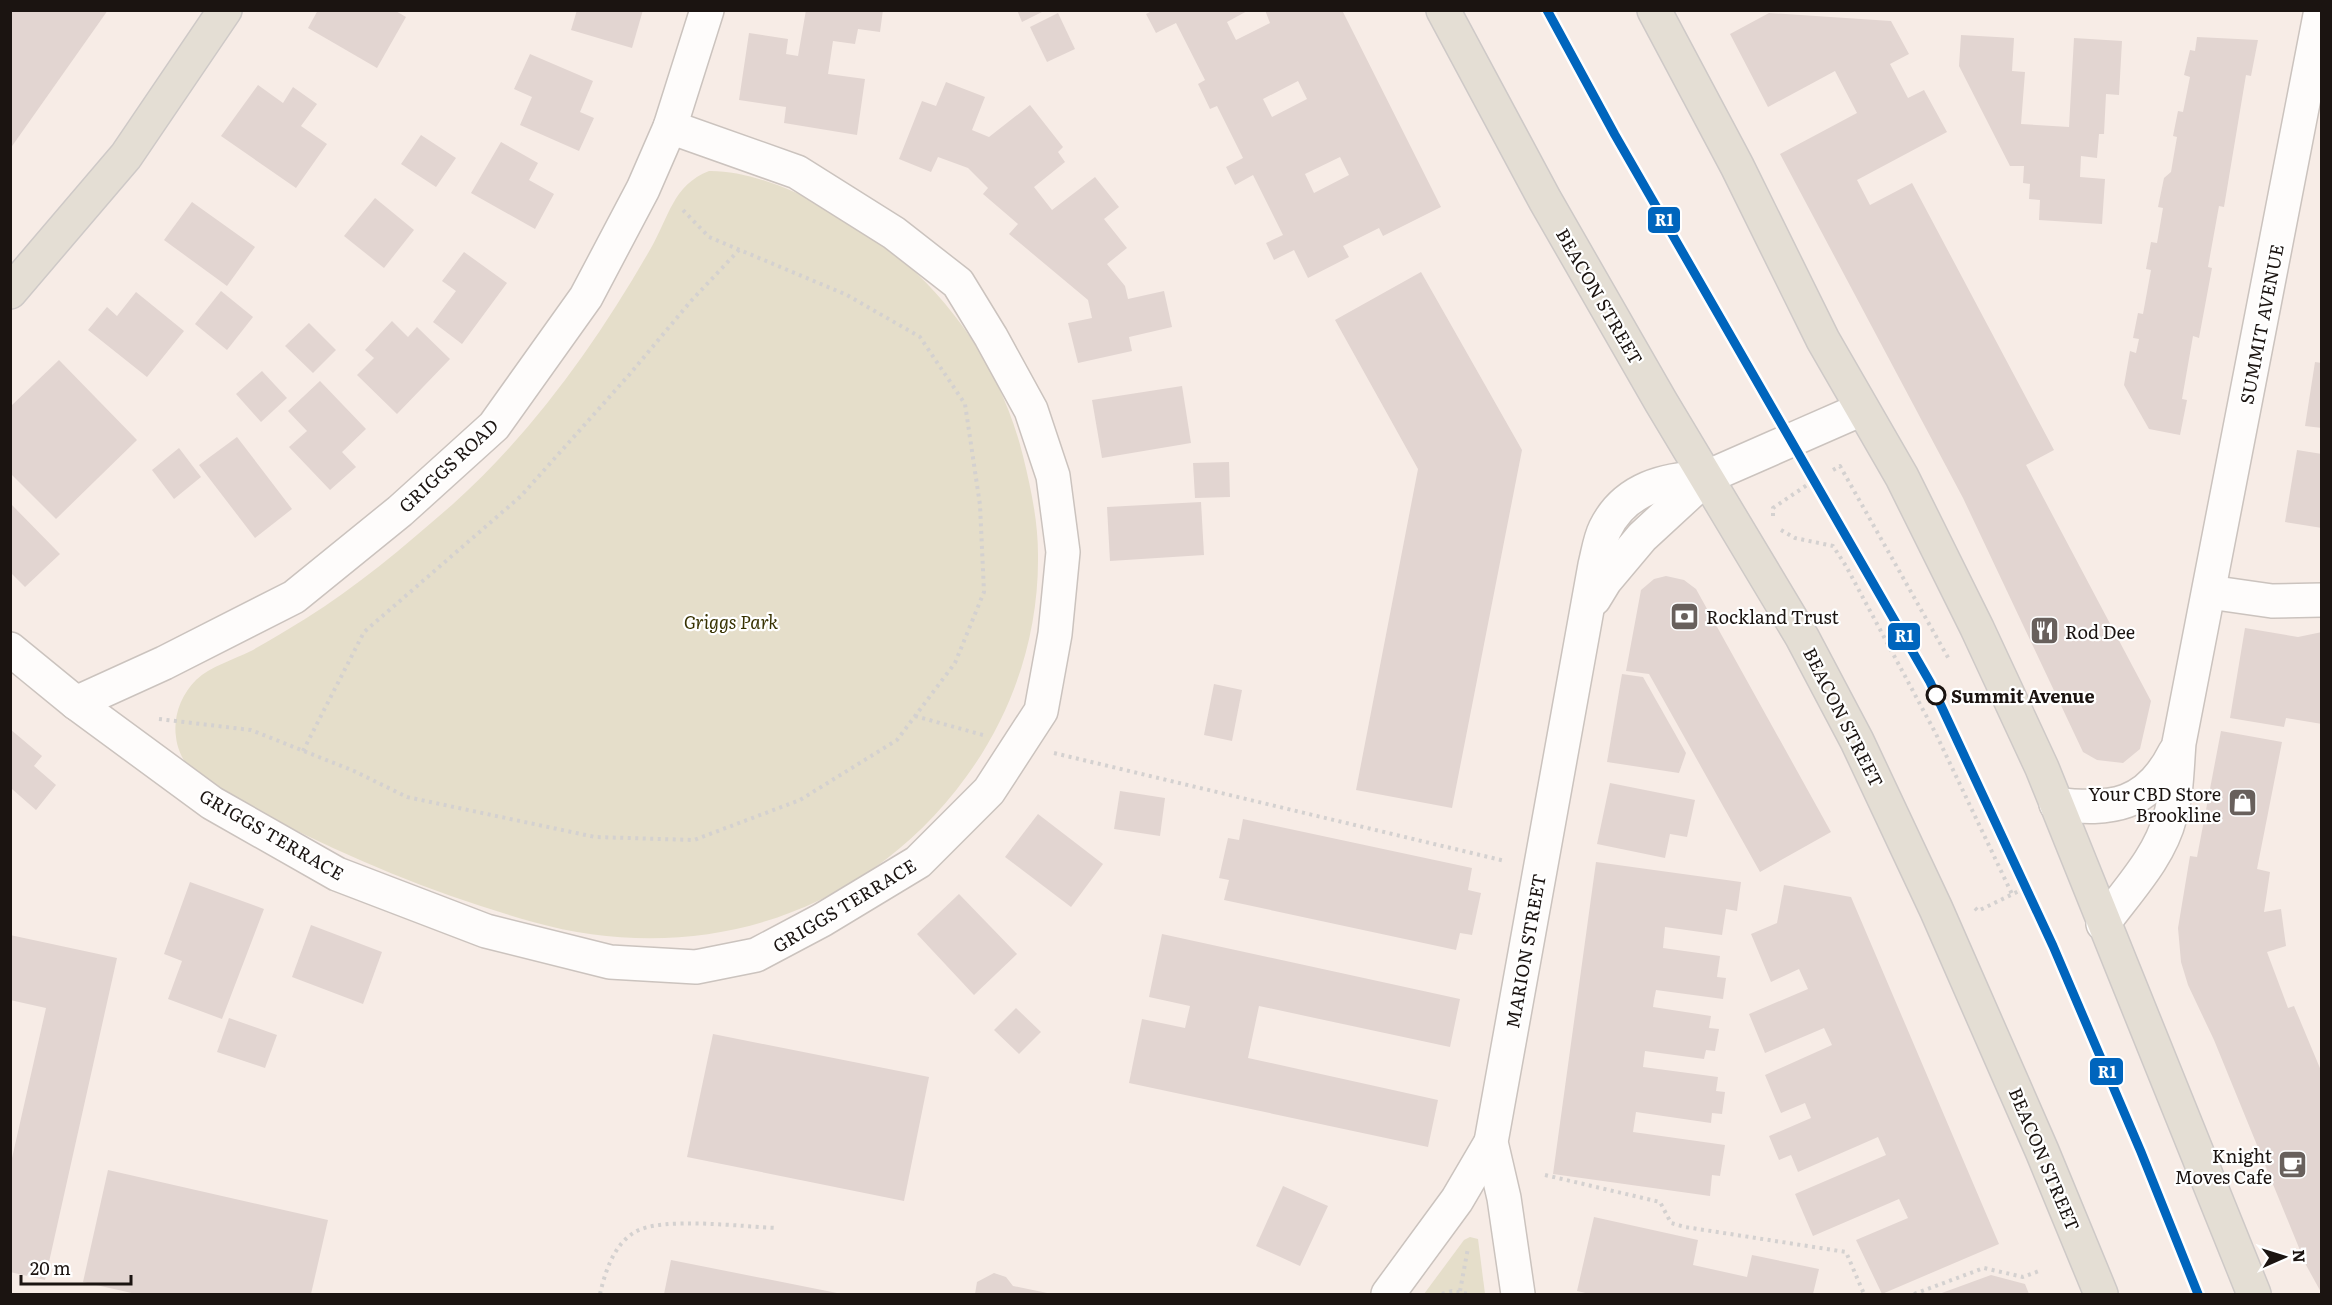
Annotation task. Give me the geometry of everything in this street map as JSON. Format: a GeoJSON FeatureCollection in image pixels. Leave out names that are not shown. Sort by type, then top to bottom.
{"type":"FeatureCollection","features":[{"type":"Feature","properties":{"kind":"main road"},"geometry":{"type":"LineString","coordinates":[[10,292],[126,156],[225,10]]}},
{"type":"Feature","properties":{"kind":"main road","name":"BEACON STREET"},"geometry":{"type":"LineString","coordinates":[[1443,10],[1545,200],[1802,637],[1879,785],[2042,1151],[2101,1294]]}},
{"type":"Feature","properties":{"kind":"main road"},"geometry":{"type":"LineString","coordinates":[[1654,10],[1737,166],[1823,340],[1902,477],[1977,628],[2056,804],[2254,1294]]}},
{"type":"Feature","properties":{"kind":"street","name":"GRIGGS ROAD"},"geometry":{"type":"LineString","coordinates":[[76,703],[164,663],[294,597],[400,511],[494,426],[586,297],[643,189],[670,127],[707,10]]}},
{"type":"Feature","properties":{"kind":"street","name":"SUMMIT AVENUE"},"geometry":{"type":"LineString","coordinates":[[2103,924],[2164,836],[2171,816],[2179,743],[2318,11]]}},
{"type":"Feature","properties":{"kind":"street","name":"GRIGGS TERRACE"},"geometry":{"type":"LineString","coordinates":[[76,703],[212,803],[337,874],[486,931],[610,962],[696,967],[756,956],[822,921],[918,862],[988,791],[1041,711],[1055,634],[1063,552],[1053,476],[1031,410],[992,337],[958,283],[894,233],[797,172],[670,127]]}},
{"type":"Feature","properties":{"kind":"street","name":"MARION STREET"},"geometry":{"type":"LineString","coordinates":[[1518,1294],[1505,1207],[1491,1142],[1604,530],[1618,507],[1636,493],[1659,483],[1707,477],[1862,409]]}},
{"type":"Feature","properties":{"kind":"street"},"geometry":{"type":"LineString","coordinates":[[2209,592],[2272,601],[2322,600]]}},
{"type":"Feature","properties":{"kind":"street"},"geometry":{"type":"LineString","coordinates":[[10,649],[76,703]]}},
{"type":"Feature","properties":{"kind":"street","name":"SUMMIT AVENUE"},"geometry":{"type":"LineString","coordinates":[[2056,804],[2081,807],[2110,806],[2137,797],[2154,786],[2167,769],[2179,743]]}},
{"type":"Feature","properties":{"kind":"street"},"geometry":{"type":"LineString","coordinates":[[1388,1294],[1457,1200],[1491,1142]]}},
{"type":"Feature","properties":{"kind":"path"},"geometry":{"type":"LineString","coordinates":[[156,719],[251,730],[354,771],[406,797],[595,837],[694,840],[800,800],[897,740],[955,663],[984,592],[980,505],[965,404],[920,337],[847,295],[709,237],[680,207]]}},
{"type":"Feature","properties":{"kind":"path"},"geometry":{"type":"LineString","coordinates":[[303,751],[364,632],[520,496],[629,375],[690,301],[739,250]]}},
{"type":"Feature","properties":{"kind":"path"},"geometry":{"type":"LineString","coordinates":[[1833,470],[1840,466],[1853,487],[1953,667]]}},
{"type":"Feature","properties":{"kind":"path"},"geometry":{"type":"LineString","coordinates":[[1853,487],[1863,482]]}},
{"type":"Feature","properties":{"kind":"path"},"geometry":{"type":"LineString","coordinates":[[1807,485],[1774,505],[1772,514],[1777,524],[1794,537],[1833,546],[1842,559],[1913,688],[2013,894]]}},
{"type":"Feature","properties":{"kind":"path"},"geometry":{"type":"LineString","coordinates":[[915,716],[1019,745],[1512,863]]}},
{"type":"Feature","properties":{"kind":"path"},"geometry":{"type":"LineString","coordinates":[[1972,905],[1978,911],[2021,890]]}},
{"type":"Feature","properties":{"kind":"path"},"geometry":{"type":"LineString","coordinates":[[1545,1175],[1660,1202],[1671,1223],[1685,1227],[1846,1252],[1864,1294]]}},
{"type":"Feature","properties":{"kind":"path"},"geometry":{"type":"LineString","coordinates":[[600,1294],[609,1263],[620,1246],[636,1231],[656,1225],[689,1224],[777,1228]]}},
{"type":"Feature","properties":{"kind":"path"},"geometry":{"type":"LineString","coordinates":[[1460,1291],[1470,1237]]}},
{"type":"Feature","properties":{"kind":"path"},"geometry":{"type":"LineString","coordinates":[[1914,1294],[1984,1268],[2023,1277],[2039,1271]]}},
{"type":"Feature","properties":{"kind":"path"},"geometry":{"type":"LineString","coordinates":[[1442,1294],[1460,1291],[1468,1294]]}},
{"type":"Feature","properties":{"kind":"green space","name":"Griggs Park"},"geometry":{"type":"Polygon","coordinates":[[[709,171],[730,172],[753,177],[799,194],[843,217],[880,242],[929,286],[950,310],[987,364],[1002,394],[1014,424],[1031,493],[1038,542],[1037,585],[1028,644],[1010,700],[983,752],[966,777],[925,825],[879,865],[828,896],[773,919],[715,933],[656,938],[595,935],[533,922],[435,890],[371,865],[308,836],[244,805],[200,777],[183,759],[175,729],[182,699],[196,680],[208,671],[251,651],[344,593],[418,535],[483,476],[537,416],[586,351],[651,248],[680,193],[697,177],[709,171]]]}},
{"type":"Feature","properties":{"kind":"green space"},"geometry":{"type":"Polygon","coordinates":[[[1470,1237],[1478,1239],[1485,1294],[1424,1294],[1464,1240],[1470,1237]]]}},
{"type":"Feature","properties":{"kind":"building"},"geometry":{"type":"Polygon","coordinates":[[[10,10],[108,10],[10,149],[10,10]]]}},
{"type":"Feature","properties":{"kind":"building"},"geometry":{"type":"Polygon","coordinates":[[[318,10],[394,10],[406,17],[377,68],[308,28],[318,10]]]}},
{"type":"Feature","properties":{"kind":"building"},"geometry":{"type":"Polygon","coordinates":[[[577,10],[643,10],[632,48],[571,30],[577,10]]]}},
{"type":"Feature","properties":{"kind":"building"},"geometry":{"type":"Polygon","coordinates":[[[806,10],[883,10],[880,32],[858,29],[855,44],[833,41],[828,74],[865,79],[857,135],[784,123],[786,107],[739,100],[749,33],[788,39],[786,54],[798,56],[806,10]]]}},
{"type":"Feature","properties":{"kind":"building"},"geometry":{"type":"Polygon","coordinates":[[[1017,10],[1046,10],[1022,22],[1017,10]]]}},
{"type":"Feature","properties":{"kind":"building"},"geometry":{"type":"Polygon","coordinates":[[[1154,10],[1249,10],[1227,22],[1236,40],[1270,23],[1265,10],[1342,10],[1441,207],[1383,236],[1379,228],[1343,246],[1349,257],[1308,278],[1294,250],[1274,260],[1266,243],[1283,235],[1253,175],[1235,185],[1226,167],[1243,158],[1217,106],[1210,109],[1198,84],[1205,80],[1176,23],[1156,33],[1146,14],[1154,10]],[[1298,81],[1263,99],[1272,117],[1307,99],[1298,81]],[[1340,157],[1305,174],[1314,193],[1349,175],[1340,157]]]}},
{"type":"Feature","properties":{"kind":"building"},"geometry":{"type":"Polygon","coordinates":[[[1058,13],[1075,49],[1047,62],[1030,27],[1058,13]]]}},
{"type":"Feature","properties":{"kind":"building"},"geometry":{"type":"Polygon","coordinates":[[[1769,13],[1891,21],[1909,54],[1890,64],[1908,98],[1924,90],[1947,132],[1857,180],[1870,205],[1912,183],[2054,450],[2026,465],[2151,701],[2140,749],[2123,763],[2097,760],[2083,752],[1963,498],[1780,154],[1857,113],[1835,71],[1768,107],[1730,34],[1769,13]]]}},
{"type":"Feature","properties":{"kind":"building"},"geometry":{"type":"Polygon","coordinates":[[[1961,35],[2014,38],[2012,71],[2025,72],[2021,124],[2069,127],[2074,38],[2122,41],[2119,95],[2106,94],[2104,134],[2099,134],[2097,158],[2081,156],[2080,177],[2105,179],[2102,224],[2039,220],[2040,200],[2029,199],[2030,184],[2023,183],[2024,166],[2010,166],[1959,66],[1961,35]]]}},
{"type":"Feature","properties":{"kind":"building"},"geometry":{"type":"Polygon","coordinates":[[[2197,37],[2258,40],[2251,76],[2246,75],[2224,207],[2219,206],[2208,267],[2212,268],[2199,338],[2193,336],[2182,399],[2187,400],[2180,435],[2149,429],[2124,385],[2130,351],[2136,353],[2139,339],[2133,338],[2138,313],[2143,314],[2151,270],[2146,269],[2151,242],[2157,243],[2163,208],[2158,207],[2164,178],[2171,172],[2177,137],[2173,136],[2178,111],[2183,112],[2190,77],[2184,75],[2190,50],[2195,51],[2197,37]]]}},
{"type":"Feature","properties":{"kind":"building"},"geometry":{"type":"Polygon","coordinates":[[[530,54],[593,81],[580,112],[594,118],[579,151],[520,125],[532,97],[514,89],[530,54]]]}},
{"type":"Feature","properties":{"kind":"building"},"geometry":{"type":"Polygon","coordinates":[[[946,82],[985,97],[972,130],[989,137],[1030,105],[1063,147],[1058,152],[1065,162],[1034,187],[1052,210],[1095,177],[1119,207],[1104,219],[1127,248],[1107,264],[1125,286],[1128,299],[1164,291],[1172,327],[1129,337],[1132,351],[1078,363],[1068,323],[1092,318],[1088,300],[1009,234],[1018,224],[983,194],[988,188],[968,168],[938,157],[931,172],[899,159],[922,101],[936,106],[946,82]]]}},
{"type":"Feature","properties":{"kind":"building"},"geometry":{"type":"Polygon","coordinates":[[[258,85],[283,103],[293,87],[317,104],[301,126],[327,144],[296,188],[221,136],[258,85]]]}},
{"type":"Feature","properties":{"kind":"building"},"geometry":{"type":"Polygon","coordinates":[[[421,135],[456,158],[436,187],[401,164],[421,135]]]}},
{"type":"Feature","properties":{"kind":"building"},"geometry":{"type":"Polygon","coordinates":[[[501,142],[538,163],[529,180],[554,194],[535,229],[471,193],[501,142]]]}},
{"type":"Feature","properties":{"kind":"building"},"geometry":{"type":"Polygon","coordinates":[[[375,198],[414,230],[384,268],[344,236],[375,198]]]}},
{"type":"Feature","properties":{"kind":"building"},"geometry":{"type":"Polygon","coordinates":[[[192,202],[255,247],[227,286],[164,240],[192,202]]]}},
{"type":"Feature","properties":{"kind":"building"},"geometry":{"type":"Polygon","coordinates":[[[464,252],[507,283],[462,344],[433,322],[456,291],[442,281],[464,252]]]}},
{"type":"Feature","properties":{"kind":"building"},"geometry":{"type":"Polygon","coordinates":[[[1421,272],[1522,450],[1452,808],[1356,790],[1418,469],[1335,320],[1421,272]]]}},
{"type":"Feature","properties":{"kind":"building"},"geometry":{"type":"Polygon","coordinates":[[[221,291],[253,317],[227,350],[195,324],[221,291]]]}},
{"type":"Feature","properties":{"kind":"building"},"geometry":{"type":"Polygon","coordinates":[[[136,292],[184,331],[147,377],[88,330],[107,307],[117,316],[136,292]]]}},
{"type":"Feature","properties":{"kind":"building"},"geometry":{"type":"Polygon","coordinates":[[[392,321],[408,337],[417,327],[450,359],[397,414],[357,375],[374,358],[365,350],[392,321]]]}},
{"type":"Feature","properties":{"kind":"building"},"geometry":{"type":"Polygon","coordinates":[[[309,323],[336,350],[313,373],[285,346],[309,323]]]}},
{"type":"Feature","properties":{"kind":"building"},"geometry":{"type":"Polygon","coordinates":[[[59,360],[137,440],[56,519],[10,473],[10,407],[59,360]]]}},
{"type":"Feature","properties":{"kind":"building"},"geometry":{"type":"Polygon","coordinates":[[[2315,362],[2322,363],[2322,428],[2305,426],[2315,362]]]}},
{"type":"Feature","properties":{"kind":"building"},"geometry":{"type":"Polygon","coordinates":[[[262,371],[287,398],[261,422],[236,394],[262,371]]]}},
{"type":"Feature","properties":{"kind":"building"},"geometry":{"type":"Polygon","coordinates":[[[320,381],[366,429],[342,452],[356,467],[330,490],[289,447],[307,431],[288,411],[320,381]]]}},
{"type":"Feature","properties":{"kind":"building"},"geometry":{"type":"Polygon","coordinates":[[[1182,386],[1191,443],[1102,458],[1092,400],[1182,386]]]}},
{"type":"Feature","properties":{"kind":"building"},"geometry":{"type":"Polygon","coordinates":[[[237,437],[292,509],[255,538],[199,465],[237,437]]]}},
{"type":"Feature","properties":{"kind":"building"},"geometry":{"type":"Polygon","coordinates":[[[179,448],[201,477],[174,499],[152,470],[179,448]]]}},
{"type":"Feature","properties":{"kind":"building"},"geometry":{"type":"Polygon","coordinates":[[[2297,450],[2322,454],[2322,528],[2285,522],[2297,450]]]}},
{"type":"Feature","properties":{"kind":"building"},"geometry":{"type":"Polygon","coordinates":[[[1229,462],[1230,497],[1195,498],[1193,463],[1229,462]]]}},
{"type":"Feature","properties":{"kind":"building"},"geometry":{"type":"Polygon","coordinates":[[[1201,502],[1204,555],[1110,561],[1107,507],[1201,502]]]}},
{"type":"Feature","properties":{"kind":"building"},"geometry":{"type":"Polygon","coordinates":[[[10,503],[60,554],[25,587],[10,572],[10,503]]]}},
{"type":"Feature","properties":{"kind":"building"},"geometry":{"type":"Polygon","coordinates":[[[1666,576],[1684,580],[1696,589],[1831,832],[1760,872],[1649,674],[1626,671],[1641,590],[1654,579],[1666,576]]]}},
{"type":"Feature","properties":{"kind":"building"},"geometry":{"type":"Polygon","coordinates":[[[2245,628],[2298,637],[2322,632],[2322,724],[2286,718],[2284,727],[2230,718],[2245,628]]]}},
{"type":"Feature","properties":{"kind":"building"},"geometry":{"type":"Polygon","coordinates":[[[1622,674],[1643,677],[1686,753],[1679,773],[1607,762],[1622,674]]]}},
{"type":"Feature","properties":{"kind":"building"},"geometry":{"type":"Polygon","coordinates":[[[1214,684],[1242,690],[1232,741],[1204,735],[1214,684]]]}},
{"type":"Feature","properties":{"kind":"building"},"geometry":{"type":"Polygon","coordinates":[[[10,729],[42,756],[34,766],[56,785],[36,810],[12,789],[10,791],[10,729]]]}},
{"type":"Feature","properties":{"kind":"building"},"geometry":{"type":"Polygon","coordinates":[[[2221,731],[2282,742],[2257,869],[2270,872],[2264,912],[2281,909],[2286,946],[2267,952],[2288,1008],[2294,1006],[2322,1073],[2322,1294],[2306,1265],[2214,1040],[2188,985],[2181,962],[2178,928],[2190,856],[2197,857],[2221,731]]]}},
{"type":"Feature","properties":{"kind":"building"},"geometry":{"type":"Polygon","coordinates":[[[1610,783],[1695,800],[1687,837],[1670,834],[1665,858],[1597,844],[1610,783]]]}},
{"type":"Feature","properties":{"kind":"building"},"geometry":{"type":"Polygon","coordinates":[[[1120,791],[1165,798],[1160,836],[1114,829],[1120,791]]]}},
{"type":"Feature","properties":{"kind":"building"},"geometry":{"type":"Polygon","coordinates":[[[1038,814],[1103,864],[1071,907],[1005,857],[1038,814]]]}},
{"type":"Feature","properties":{"kind":"building"},"geometry":{"type":"Polygon","coordinates":[[[1243,819],[1472,868],[1468,890],[1481,893],[1472,935],[1460,933],[1456,950],[1224,900],[1229,880],[1219,878],[1228,838],[1239,840],[1243,819]]]}},
{"type":"Feature","properties":{"kind":"building"},"geometry":{"type":"Polygon","coordinates":[[[1596,862],[1741,882],[1737,911],[1726,909],[1722,935],[1665,927],[1663,948],[1720,956],[1717,977],[1726,978],[1723,999],[1656,990],[1653,1007],[1711,1016],[1709,1028],[1719,1029],[1715,1051],[1706,1050],[1704,1059],[1645,1051],[1643,1067],[1718,1077],[1716,1091],[1725,1092],[1722,1114],[1712,1113],[1711,1123],[1636,1112],[1633,1132],[1725,1145],[1720,1176],[1712,1175],[1710,1196],[1553,1174],[1596,862]]]}},
{"type":"Feature","properties":{"kind":"building"},"geometry":{"type":"Polygon","coordinates":[[[190,882],[264,909],[222,1019],[168,999],[182,961],[164,954],[190,882]]]}},
{"type":"Feature","properties":{"kind":"building"},"geometry":{"type":"Polygon","coordinates":[[[1784,885],[1851,897],[1999,1244],[1882,1294],[1856,1240],[1908,1218],[1899,1199],[1813,1236],[1795,1194],[1886,1155],[1878,1137],[1798,1172],[1791,1155],[1779,1160],[1769,1136],[1811,1118],[1805,1103],[1781,1113],[1765,1075],[1832,1045],[1824,1028],[1765,1053],[1749,1014],[1808,989],[1799,969],[1771,982],[1751,934],[1777,923],[1784,885]]]}},
{"type":"Feature","properties":{"kind":"building"},"geometry":{"type":"Polygon","coordinates":[[[959,894],[1017,954],[974,995],[917,934],[959,894]]]}},
{"type":"Feature","properties":{"kind":"building"},"geometry":{"type":"Polygon","coordinates":[[[311,925],[382,952],[363,1004],[292,977],[311,925]]]}},
{"type":"Feature","properties":{"kind":"building"},"geometry":{"type":"Polygon","coordinates":[[[1162,934],[1460,999],[1450,1047],[1259,1006],[1248,1058],[1438,1100],[1428,1147],[1129,1083],[1142,1019],[1185,1028],[1190,1006],[1149,997],[1162,934]]]}},
{"type":"Feature","properties":{"kind":"building"},"geometry":{"type":"Polygon","coordinates":[[[10,935],[117,958],[45,1280],[10,1272],[10,1167],[46,1008],[10,1000],[10,935]]]}},
{"type":"Feature","properties":{"kind":"building"},"geometry":{"type":"Polygon","coordinates":[[[1016,1008],[1041,1032],[1019,1054],[994,1030],[1016,1008]]]}},
{"type":"Feature","properties":{"kind":"building"},"geometry":{"type":"Polygon","coordinates":[[[229,1018],[277,1035],[265,1068],[217,1052],[229,1018]]]}},
{"type":"Feature","properties":{"kind":"building"},"geometry":{"type":"Polygon","coordinates":[[[713,1034],[929,1077],[904,1201],[687,1157],[713,1034]]]}},
{"type":"Feature","properties":{"kind":"building"},"geometry":{"type":"Polygon","coordinates":[[[108,1170],[328,1220],[311,1294],[136,1294],[83,1282],[108,1170]]]}},
{"type":"Feature","properties":{"kind":"building"},"geometry":{"type":"Polygon","coordinates":[[[1283,1186],[1328,1206],[1300,1266],[1256,1246],[1283,1186]]]}},
{"type":"Feature","properties":{"kind":"building"},"geometry":{"type":"Polygon","coordinates":[[[1594,1217],[1698,1240],[1693,1265],[1747,1277],[1752,1255],[1819,1269],[1813,1294],[1590,1294],[1577,1291],[1594,1217]]]}},
{"type":"Feature","properties":{"kind":"building"},"geometry":{"type":"Polygon","coordinates":[[[671,1260],[837,1293],[837,1294],[664,1294],[671,1260]]]}},
{"type":"Feature","properties":{"kind":"building"},"geometry":{"type":"Polygon","coordinates":[[[994,1273],[1006,1277],[1013,1286],[1052,1294],[975,1294],[977,1282],[994,1273]]]}},
{"type":"Feature","properties":{"kind":"building"},"geometry":{"type":"Polygon","coordinates":[[[1991,1275],[2025,1284],[2029,1294],[1939,1294],[1991,1275]]]}},
{"type":"Feature","properties":{"kind":"transit line","name":"R1"},"geometry":{"type":"LineString","coordinates":[[1547,10],[1615,135],[1930,682],[2053,946],[2141,1152],[2198,1294]]}},
{"type":"Feature","properties":{"kind":"place","name":"Rockland Trust"},"geometry":{"type":"Point","coordinates":[1685,616]}},
{"type":"Feature","properties":{"kind":"place","name":"Rod Dee"},"geometry":{"type":"Point","coordinates":[2044,631]}},
{"type":"Feature","properties":{"kind":"place","name":"Summit Avenue"},"geometry":{"type":"Point","coordinates":[1936,695]}},
{"type":"Feature","properties":{"kind":"place","name":"Your CBD Store Brookline"},"geometry":{"type":"Point","coordinates":[2242,803]}},
{"type":"Feature","properties":{"kind":"place","name":"Knight Moves Cafe"},"geometry":{"type":"Point","coordinates":[2293,1165]}}]}
